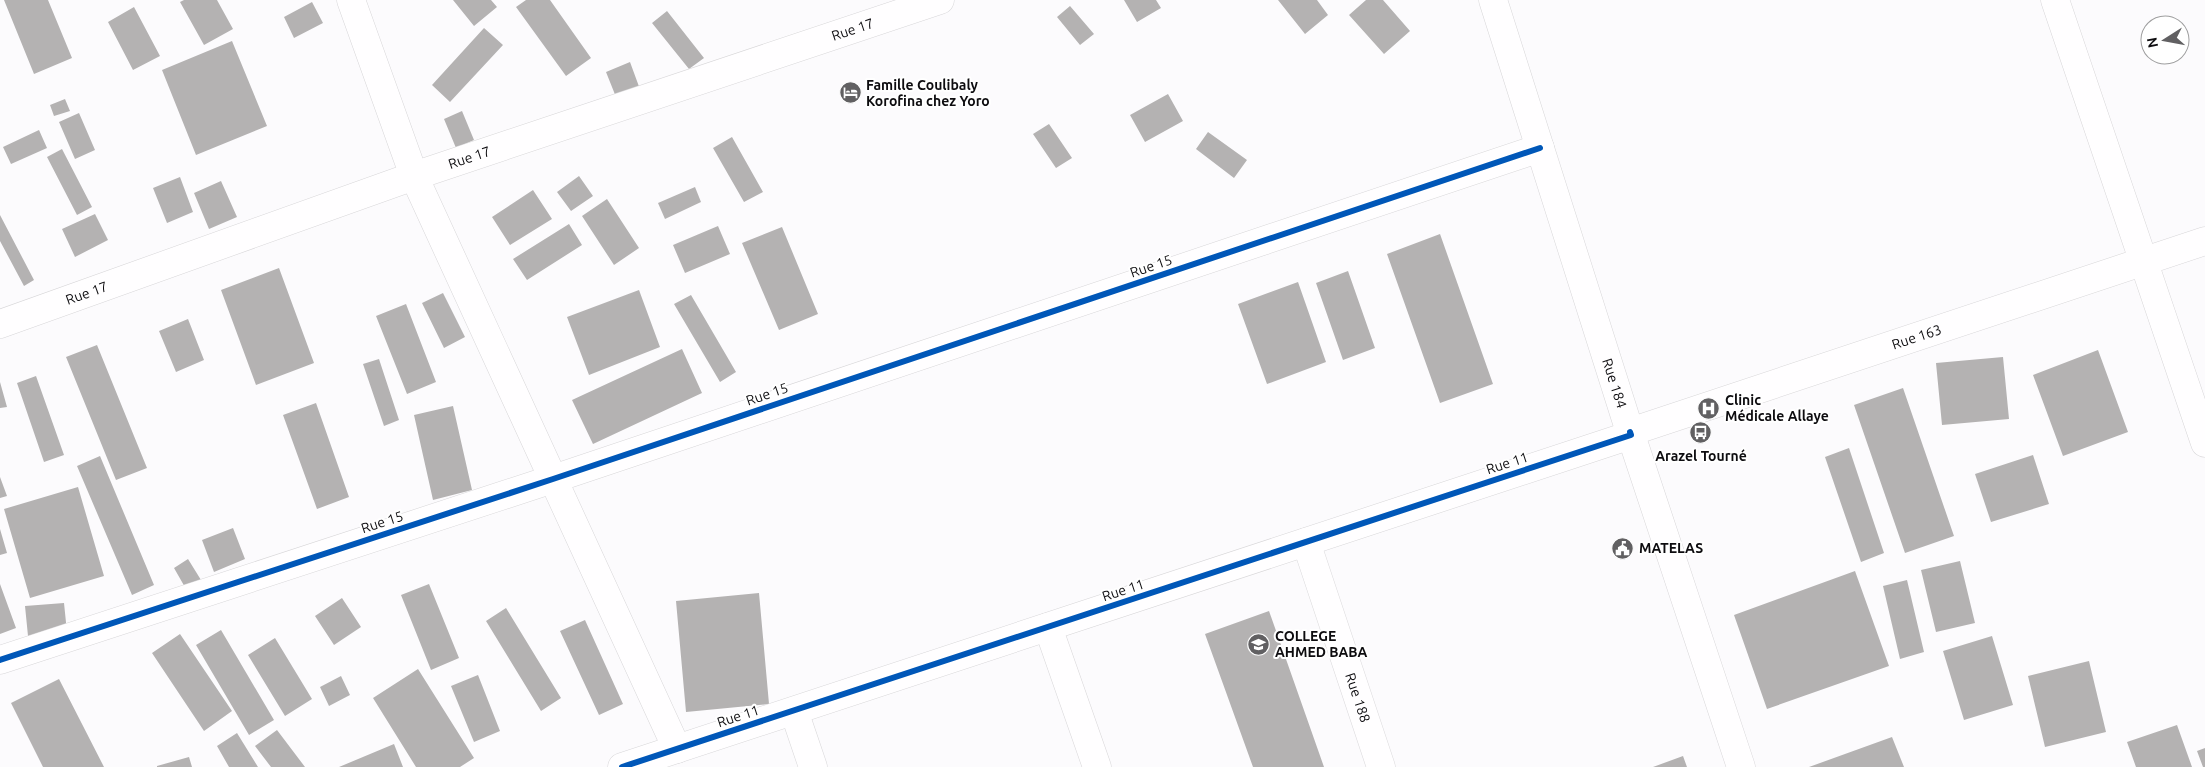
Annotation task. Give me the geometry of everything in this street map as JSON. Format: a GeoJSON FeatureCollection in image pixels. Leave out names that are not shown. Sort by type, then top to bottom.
{"type":"FeatureCollection","features":[{"type":"Feature","properties":{"kind":"street"},"geometry":{"type":"LineString","coordinates":[[351,0],[414,176],[677,749]]}},
{"type":"Feature","properties":{"kind":"street","name":"Rue 17"},"geometry":{"type":"LineString","coordinates":[[0,324],[414,176],[940,0]]}},
{"type":"Feature","properties":{"kind":"street","name":"Rue 184"},"geometry":{"type":"LineString","coordinates":[[1493,0],[1630,434],[1741,767]]}},
{"type":"Feature","properties":{"kind":"street"},"geometry":{"type":"LineString","coordinates":[[2055,0],[2205,443]]}},
{"type":"Feature","properties":{"kind":"street","name":"Rue 15"},"geometry":{"type":"LineString","coordinates":[[0,660],[553,479],[1540,148]]}},
{"type":"Feature","properties":{"kind":"street","name":"Rue 163"},"geometry":{"type":"LineString","coordinates":[[1630,434],[2205,241]]}},
{"type":"Feature","properties":{"kind":"street","name":"Rue 11"},"geometry":{"type":"LineString","coordinates":[[622,767],[1630,434]]}},
{"type":"Feature","properties":{"kind":"street","name":"Rue 188"},"geometry":{"type":"LineString","coordinates":[[1306,542],[1381,767]]}},
{"type":"Feature","properties":{"kind":"street"},"geometry":{"type":"LineString","coordinates":[[1048,627],[1097,767]]}},
{"type":"Feature","properties":{"kind":"street"},"geometry":{"type":"LineString","coordinates":[[794,711],[813,767]]}},
{"type":"Feature","properties":{"kind":"building"},"geometry":{"type":"Polygon","coordinates":[[[4,0],[48,0],[72,58],[34,74],[4,0]]]}},
{"type":"Feature","properties":{"kind":"building"},"geometry":{"type":"Polygon","coordinates":[[[184,0],[217,0],[233,29],[204,45],[180,2],[184,0]]]}},
{"type":"Feature","properties":{"kind":"building"},"geometry":{"type":"Polygon","coordinates":[[[453,0],[491,0],[497,7],[474,26],[453,0]]]}},
{"type":"Feature","properties":{"kind":"building"},"geometry":{"type":"Polygon","coordinates":[[[526,0],[550,0],[591,58],[566,76],[516,7],[526,0]]]}},
{"type":"Feature","properties":{"kind":"building"},"geometry":{"type":"Polygon","coordinates":[[[1124,0],[1156,0],[1161,8],[1137,22],[1124,0]]]}},
{"type":"Feature","properties":{"kind":"building"},"geometry":{"type":"Polygon","coordinates":[[[1278,0],[1317,0],[1328,15],[1305,34],[1278,0]]]}},
{"type":"Feature","properties":{"kind":"building"},"geometry":{"type":"Polygon","coordinates":[[[1366,0],[1383,0],[1410,31],[1384,54],[1349,15],[1366,0]]]}},
{"type":"Feature","properties":{"kind":"building"},"geometry":{"type":"Polygon","coordinates":[[[312,2],[323,23],[294,38],[284,17],[312,2]]]}},
{"type":"Feature","properties":{"kind":"building"},"geometry":{"type":"Polygon","coordinates":[[[1070,6],[1094,34],[1080,45],[1057,17],[1070,6]]]}},
{"type":"Feature","properties":{"kind":"building"},"geometry":{"type":"Polygon","coordinates":[[[134,7],[160,56],[133,70],[108,22],[134,7]]]}},
{"type":"Feature","properties":{"kind":"building"},"geometry":{"type":"Polygon","coordinates":[[[667,11],[704,58],[689,69],[652,23],[667,11]]]}},
{"type":"Feature","properties":{"kind":"building"},"geometry":{"type":"Polygon","coordinates":[[[484,28],[503,45],[450,102],[432,85],[484,28]]]}},
{"type":"Feature","properties":{"kind":"building"},"geometry":{"type":"Polygon","coordinates":[[[232,41],[267,126],[196,155],[162,70],[232,41]]]}},
{"type":"Feature","properties":{"kind":"building"},"geometry":{"type":"Polygon","coordinates":[[[630,62],[641,92],[618,102],[606,72],[630,62]]]}},
{"type":"Feature","properties":{"kind":"building"},"geometry":{"type":"Polygon","coordinates":[[[1168,94],[1183,121],[1145,142],[1130,115],[1168,94]]]}},
{"type":"Feature","properties":{"kind":"building"},"geometry":{"type":"Polygon","coordinates":[[[65,99],[70,111],[54,116],[50,105],[65,99]]]}},
{"type":"Feature","properties":{"kind":"building"},"geometry":{"type":"Polygon","coordinates":[[[462,111],[474,140],[456,148],[444,119],[462,111]]]}},
{"type":"Feature","properties":{"kind":"building"},"geometry":{"type":"Polygon","coordinates":[[[79,113],[95,150],[75,159],[59,122],[79,113]]]}},
{"type":"Feature","properties":{"kind":"building"},"geometry":{"type":"Polygon","coordinates":[[[1049,124],[1072,158],[1056,168],[1033,134],[1049,124]]]}},
{"type":"Feature","properties":{"kind":"building"},"geometry":{"type":"Polygon","coordinates":[[[39,130],[47,148],[11,164],[3,147],[39,130]]]}},
{"type":"Feature","properties":{"kind":"building"},"geometry":{"type":"Polygon","coordinates":[[[1208,132],[1247,160],[1234,178],[1196,149],[1208,132]]]}},
{"type":"Feature","properties":{"kind":"building"},"geometry":{"type":"Polygon","coordinates":[[[732,137],[763,192],[744,202],[713,148],[732,137]]]}},
{"type":"Feature","properties":{"kind":"building"},"geometry":{"type":"Polygon","coordinates":[[[62,149],[92,207],[77,215],[47,157],[62,149]]]}},
{"type":"Feature","properties":{"kind":"building"},"geometry":{"type":"Polygon","coordinates":[[[579,176],[593,196],[571,211],[557,192],[579,176]]]}},
{"type":"Feature","properties":{"kind":"building"},"geometry":{"type":"Polygon","coordinates":[[[180,177],[193,212],[167,223],[153,188],[180,177]]]}},
{"type":"Feature","properties":{"kind":"building"},"geometry":{"type":"Polygon","coordinates":[[[221,181],[237,217],[209,229],[194,193],[221,181]]]}},
{"type":"Feature","properties":{"kind":"building"},"geometry":{"type":"Polygon","coordinates":[[[695,187],[701,202],[665,219],[658,203],[695,187]]]}},
{"type":"Feature","properties":{"kind":"building"},"geometry":{"type":"Polygon","coordinates":[[[533,190],[552,219],[510,245],[492,217],[533,190]]]}},
{"type":"Feature","properties":{"kind":"building"},"geometry":{"type":"Polygon","coordinates":[[[607,199],[639,248],[614,265],[582,216],[607,199]]]}},
{"type":"Feature","properties":{"kind":"building"},"geometry":{"type":"Polygon","coordinates":[[[95,214],[108,240],[75,257],[62,229],[95,214]]]}},
{"type":"Feature","properties":{"kind":"building"},"geometry":{"type":"Polygon","coordinates":[[[0,215],[34,280],[24,286],[0,241],[0,215]]]}},
{"type":"Feature","properties":{"kind":"building"},"geometry":{"type":"Polygon","coordinates":[[[569,224],[582,245],[527,280],[513,259],[569,224]]]}},
{"type":"Feature","properties":{"kind":"building"},"geometry":{"type":"Polygon","coordinates":[[[718,226],[730,254],[685,273],[673,245],[718,226]]]}},
{"type":"Feature","properties":{"kind":"building"},"geometry":{"type":"Polygon","coordinates":[[[782,227],[818,314],[779,330],[742,243],[782,227]]]}},
{"type":"Feature","properties":{"kind":"building"},"geometry":{"type":"Polygon","coordinates":[[[1440,234],[1493,384],[1440,403],[1387,254],[1440,234]]]}},
{"type":"Feature","properties":{"kind":"building"},"geometry":{"type":"Polygon","coordinates":[[[279,268],[314,363],[256,385],[221,290],[279,268]]]}},
{"type":"Feature","properties":{"kind":"building"},"geometry":{"type":"Polygon","coordinates":[[[1348,271],[1375,348],[1343,360],[1316,283],[1348,271]]]}},
{"type":"Feature","properties":{"kind":"building"},"geometry":{"type":"Polygon","coordinates":[[[1298,282],[1326,362],[1267,384],[1238,304],[1298,282]]]}},
{"type":"Feature","properties":{"kind":"building"},"geometry":{"type":"Polygon","coordinates":[[[639,290],[660,347],[589,375],[567,317],[639,290]]]}},
{"type":"Feature","properties":{"kind":"building"},"geometry":{"type":"Polygon","coordinates":[[[443,293],[465,337],[444,348],[422,303],[443,293]]]}},
{"type":"Feature","properties":{"kind":"building"},"geometry":{"type":"Polygon","coordinates":[[[691,295],[736,372],[720,382],[674,304],[691,295]]]}},
{"type":"Feature","properties":{"kind":"building"},"geometry":{"type":"Polygon","coordinates":[[[406,304],[436,382],[407,394],[376,316],[406,304]]]}},
{"type":"Feature","properties":{"kind":"building"},"geometry":{"type":"Polygon","coordinates":[[[188,319],[204,360],[176,372],[159,331],[188,319]]]}},
{"type":"Feature","properties":{"kind":"building"},"geometry":{"type":"Polygon","coordinates":[[[97,345],[147,468],[116,480],[66,357],[97,345]]]}},
{"type":"Feature","properties":{"kind":"building"},"geometry":{"type":"Polygon","coordinates":[[[682,349],[702,393],[593,444],[572,400],[682,349]]]}},
{"type":"Feature","properties":{"kind":"building"},"geometry":{"type":"Polygon","coordinates":[[[2098,350],[2128,432],[2063,456],[2033,375],[2098,350]]]}},
{"type":"Feature","properties":{"kind":"building"},"geometry":{"type":"Polygon","coordinates":[[[2003,357],[2009,419],[1942,425],[1936,363],[2003,357]]]}},
{"type":"Feature","properties":{"kind":"building"},"geometry":{"type":"Polygon","coordinates":[[[379,359],[399,420],[384,426],[363,364],[379,359]]]}},
{"type":"Feature","properties":{"kind":"building"},"geometry":{"type":"Polygon","coordinates":[[[36,376],[64,455],[44,462],[17,383],[36,376]]]}},
{"type":"Feature","properties":{"kind":"building"},"geometry":{"type":"Polygon","coordinates":[[[0,382],[7,407],[0,408],[0,382]]]}},
{"type":"Feature","properties":{"kind":"building"},"geometry":{"type":"Polygon","coordinates":[[[1903,388],[1954,536],[1905,553],[1854,405],[1903,388]]]}},
{"type":"Feature","properties":{"kind":"building"},"geometry":{"type":"Polygon","coordinates":[[[316,403],[349,497],[317,509],[283,415],[316,403]]]}},
{"type":"Feature","properties":{"kind":"building"},"geometry":{"type":"Polygon","coordinates":[[[453,406],[472,490],[433,500],[414,415],[453,406]]]}},
{"type":"Feature","properties":{"kind":"building"},"geometry":{"type":"Polygon","coordinates":[[[1849,448],[1884,553],[1861,562],[1825,457],[1849,448]]]}},
{"type":"Feature","properties":{"kind":"building"},"geometry":{"type":"Polygon","coordinates":[[[2033,455],[2049,504],[1991,522],[1975,474],[2033,455]]]}},
{"type":"Feature","properties":{"kind":"building"},"geometry":{"type":"Polygon","coordinates":[[[100,456],[154,585],[132,595],[77,466],[100,456]]]}},
{"type":"Feature","properties":{"kind":"building"},"geometry":{"type":"Polygon","coordinates":[[[0,477],[7,496],[0,498],[0,477]]]}},
{"type":"Feature","properties":{"kind":"building"},"geometry":{"type":"Polygon","coordinates":[[[78,487],[104,576],[30,598],[4,509],[78,487]]]}},
{"type":"Feature","properties":{"kind":"building"},"geometry":{"type":"Polygon","coordinates":[[[233,528],[245,559],[214,572],[202,540],[233,528]]]}},
{"type":"Feature","properties":{"kind":"building"},"geometry":{"type":"Polygon","coordinates":[[[0,529],[7,553],[0,555],[0,529]]]}},
{"type":"Feature","properties":{"kind":"building"},"geometry":{"type":"Polygon","coordinates":[[[188,559],[201,580],[186,589],[174,568],[188,559]]]}},
{"type":"Feature","properties":{"kind":"building"},"geometry":{"type":"Polygon","coordinates":[[[1960,561],[1975,623],[1936,632],[1921,570],[1960,561]]]}},
{"type":"Feature","properties":{"kind":"building"},"geometry":{"type":"Polygon","coordinates":[[[1855,571],[1889,666],[1767,709],[1734,615],[1855,571]]]}},
{"type":"Feature","properties":{"kind":"building"},"geometry":{"type":"Polygon","coordinates":[[[1907,580],[1924,652],[1900,659],[1883,586],[1907,580]]]}},
{"type":"Feature","properties":{"kind":"building"},"geometry":{"type":"Polygon","coordinates":[[[0,584],[16,628],[0,634],[0,584]]]}},
{"type":"Feature","properties":{"kind":"building"},"geometry":{"type":"Polygon","coordinates":[[[429,584],[459,658],[431,670],[401,595],[429,584]]]}},
{"type":"Feature","properties":{"kind":"building"},"geometry":{"type":"Polygon","coordinates":[[[759,593],[769,704],[686,712],[676,601],[759,593]]]}},
{"type":"Feature","properties":{"kind":"building"},"geometry":{"type":"Polygon","coordinates":[[[342,598],[361,627],[334,645],[315,616],[342,598]]]}},
{"type":"Feature","properties":{"kind":"building"},"geometry":{"type":"Polygon","coordinates":[[[64,603],[68,642],[29,646],[25,606],[64,603]]]}},
{"type":"Feature","properties":{"kind":"building"},"geometry":{"type":"Polygon","coordinates":[[[506,608],[561,698],[541,711],[486,621],[506,608]]]}},
{"type":"Feature","properties":{"kind":"building"},"geometry":{"type":"Polygon","coordinates":[[[1269,611],[1324,767],[1253,767],[1205,634],[1269,611]]]}},
{"type":"Feature","properties":{"kind":"building"},"geometry":{"type":"Polygon","coordinates":[[[585,620],[623,704],[599,715],[560,631],[585,620]]]}},
{"type":"Feature","properties":{"kind":"building"},"geometry":{"type":"Polygon","coordinates":[[[221,630],[274,720],[249,735],[196,645],[221,630]]]}},
{"type":"Feature","properties":{"kind":"building"},"geometry":{"type":"Polygon","coordinates":[[[180,634],[232,711],[204,731],[152,653],[180,634]]]}},
{"type":"Feature","properties":{"kind":"building"},"geometry":{"type":"Polygon","coordinates":[[[1992,636],[2013,705],[1964,720],[1943,651],[1992,636]]]}},
{"type":"Feature","properties":{"kind":"building"},"geometry":{"type":"Polygon","coordinates":[[[275,638],[312,699],[285,716],[248,655],[275,638]]]}},
{"type":"Feature","properties":{"kind":"building"},"geometry":{"type":"Polygon","coordinates":[[[2089,661],[2106,732],[2045,747],[2028,676],[2089,661]]]}},
{"type":"Feature","properties":{"kind":"building"},"geometry":{"type":"Polygon","coordinates":[[[418,669],[474,758],[460,767],[416,767],[373,698],[418,669]]]}},
{"type":"Feature","properties":{"kind":"building"},"geometry":{"type":"Polygon","coordinates":[[[478,675],[500,731],[474,742],[451,686],[478,675]]]}},
{"type":"Feature","properties":{"kind":"building"},"geometry":{"type":"Polygon","coordinates":[[[341,676],[350,695],[329,706],[320,687],[341,676]]]}},
{"type":"Feature","properties":{"kind":"building"},"geometry":{"type":"Polygon","coordinates":[[[59,679],[104,767],[43,767],[11,703],[59,679]]]}},
{"type":"Feature","properties":{"kind":"building"},"geometry":{"type":"Polygon","coordinates":[[[2177,725],[2192,767],[2136,767],[2127,742],[2177,725]]]}},
{"type":"Feature","properties":{"kind":"building"},"geometry":{"type":"Polygon","coordinates":[[[277,730],[305,767],[271,767],[255,746],[277,730]]]}},
{"type":"Feature","properties":{"kind":"building"},"geometry":{"type":"Polygon","coordinates":[[[237,733],[258,767],[229,767],[217,746],[237,733]]]}},
{"type":"Feature","properties":{"kind":"building"},"geometry":{"type":"Polygon","coordinates":[[[1892,737],[1904,767],[1809,767],[1892,737]]]}},
{"type":"Feature","properties":{"kind":"building"},"geometry":{"type":"Polygon","coordinates":[[[394,744],[403,767],[339,767],[394,744]]]}},
{"type":"Feature","properties":{"kind":"building"},"geometry":{"type":"Polygon","coordinates":[[[2205,748],[2205,767],[2203,767],[2197,751],[2205,748]]]}},
{"type":"Feature","properties":{"kind":"building"},"geometry":{"type":"Polygon","coordinates":[[[1683,756],[1687,767],[1653,767],[1683,756]]]}},
{"type":"Feature","properties":{"kind":"building"},"geometry":{"type":"Polygon","coordinates":[[[189,757],[192,767],[157,767],[157,766],[189,757]]]}},
{"type":"Feature","properties":{"kind":"cycle path"},"geometry":{"type":"LineString","coordinates":[[0,660],[553,479],[1540,148]]}},
{"type":"Feature","properties":{"kind":"cycle path"},"geometry":{"type":"LineString","coordinates":[[622,767],[1631,435],[1630,432]]}},
{"type":"Feature","properties":{"kind":"place","name":"Famille Coulibaly Korofina chez Yoro"},"geometry":{"type":"Point","coordinates":[850,93]}},
{"type":"Feature","properties":{"kind":"place","name":"Clinic Médicale Allaye"},"geometry":{"type":"Point","coordinates":[1709,408]}},
{"type":"Feature","properties":{"kind":"place","name":"Arazel Tourné"},"geometry":{"type":"Point","coordinates":[1701,433]}},
{"type":"Feature","properties":{"kind":"place","name":"MATELAS"},"geometry":{"type":"Point","coordinates":[1623,548]}},
{"type":"Feature","properties":{"kind":"place","name":"COLLEGE AHMED BABA"},"geometry":{"type":"Point","coordinates":[1259,644]}}]}
